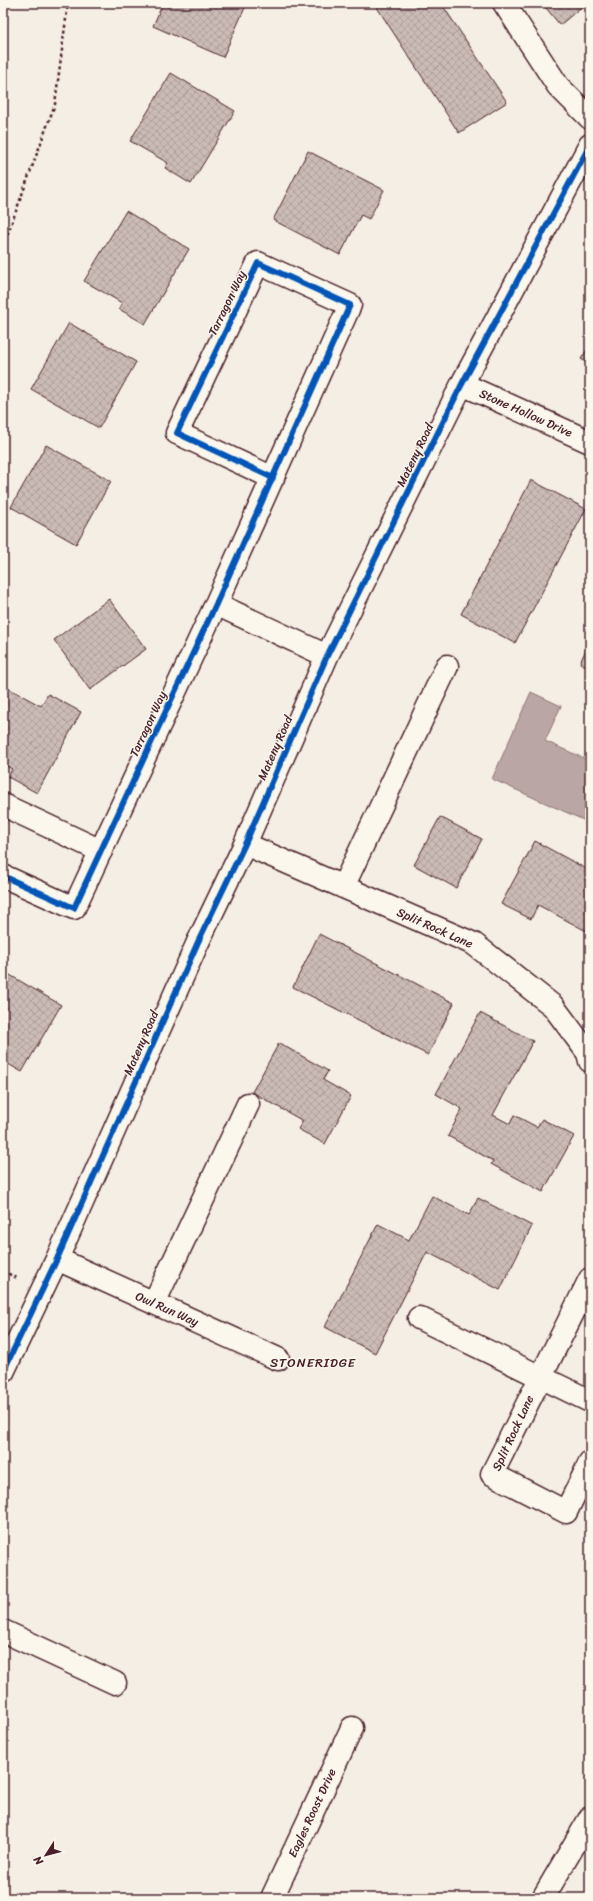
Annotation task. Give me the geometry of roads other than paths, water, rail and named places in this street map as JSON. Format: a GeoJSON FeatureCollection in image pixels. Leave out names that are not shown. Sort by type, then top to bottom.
{"type":"FeatureCollection","features":[{"type":"Feature","properties":{"kind":"street"},"geometry":{"type":"LineString","coordinates":[[504,3],[558,86],[590,118]]}},
{"type":"Feature","properties":{"kind":"street","name":"Mateny Road"},"geometry":{"type":"LineString","coordinates":[[3,1372],[57,1259],[198,942],[245,844],[327,656],[462,384],[590,145]]}},
{"type":"Feature","properties":{"kind":"street","name":"Tarragon Way"},"geometry":{"type":"LineString","coordinates":[[3,876],[74,908],[216,604],[273,478],[350,305],[258,263],[177,433],[273,478]]}},
{"type":"Feature","properties":{"kind":"street","name":"Stone Hollow Drive"},"geometry":{"type":"LineString","coordinates":[[462,384],[590,442]]}},
{"type":"Feature","properties":{"kind":"street"},"geometry":{"type":"LineString","coordinates":[[216,604],[327,656]]}},
{"type":"Feature","properties":{"kind":"street"},"geometry":{"type":"LineString","coordinates":[[344,887],[447,666]]}},
{"type":"Feature","properties":{"kind":"street"},"geometry":{"type":"LineString","coordinates":[[3,805],[101,851]]}},
{"type":"Feature","properties":{"kind":"street","name":"Split Rock Lane"},"geometry":{"type":"LineString","coordinates":[[245,844],[474,944],[553,1006],[588,1053],[590,1060]]}},
{"type":"Feature","properties":{"kind":"street"},"geometry":{"type":"LineString","coordinates":[[154,1303],[248,1104]]}},
{"type":"Feature","properties":{"kind":"street","name":"Owl Run Way"},"geometry":{"type":"LineString","coordinates":[[57,1259],[278,1359]]}},
{"type":"Feature","properties":{"kind":"street","name":"Split Rock Lane"},"geometry":{"type":"LineString","coordinates":[[590,1279],[492,1474],[566,1512],[590,1462]]}},
{"type":"Feature","properties":{"kind":"street"},"geometry":{"type":"LineString","coordinates":[[419,1318],[590,1401]]}},
{"type":"Feature","properties":{"kind":"street"},"geometry":{"type":"LineString","coordinates":[[3,1631],[115,1683]]}},
{"type":"Feature","properties":{"kind":"street","name":"Eagles Roost Drive"},"geometry":{"type":"LineString","coordinates":[[272,1898],[352,1728]]}},
{"type":"Feature","properties":{"kind":"street"},"geometry":{"type":"LineString","coordinates":[[543,1898],[590,1818]]}},
{"type":"Feature","properties":{"kind":"district","name":"STONERIDGE"},"geometry":{"type":"Point","coordinates":[313,1362]}}]}
